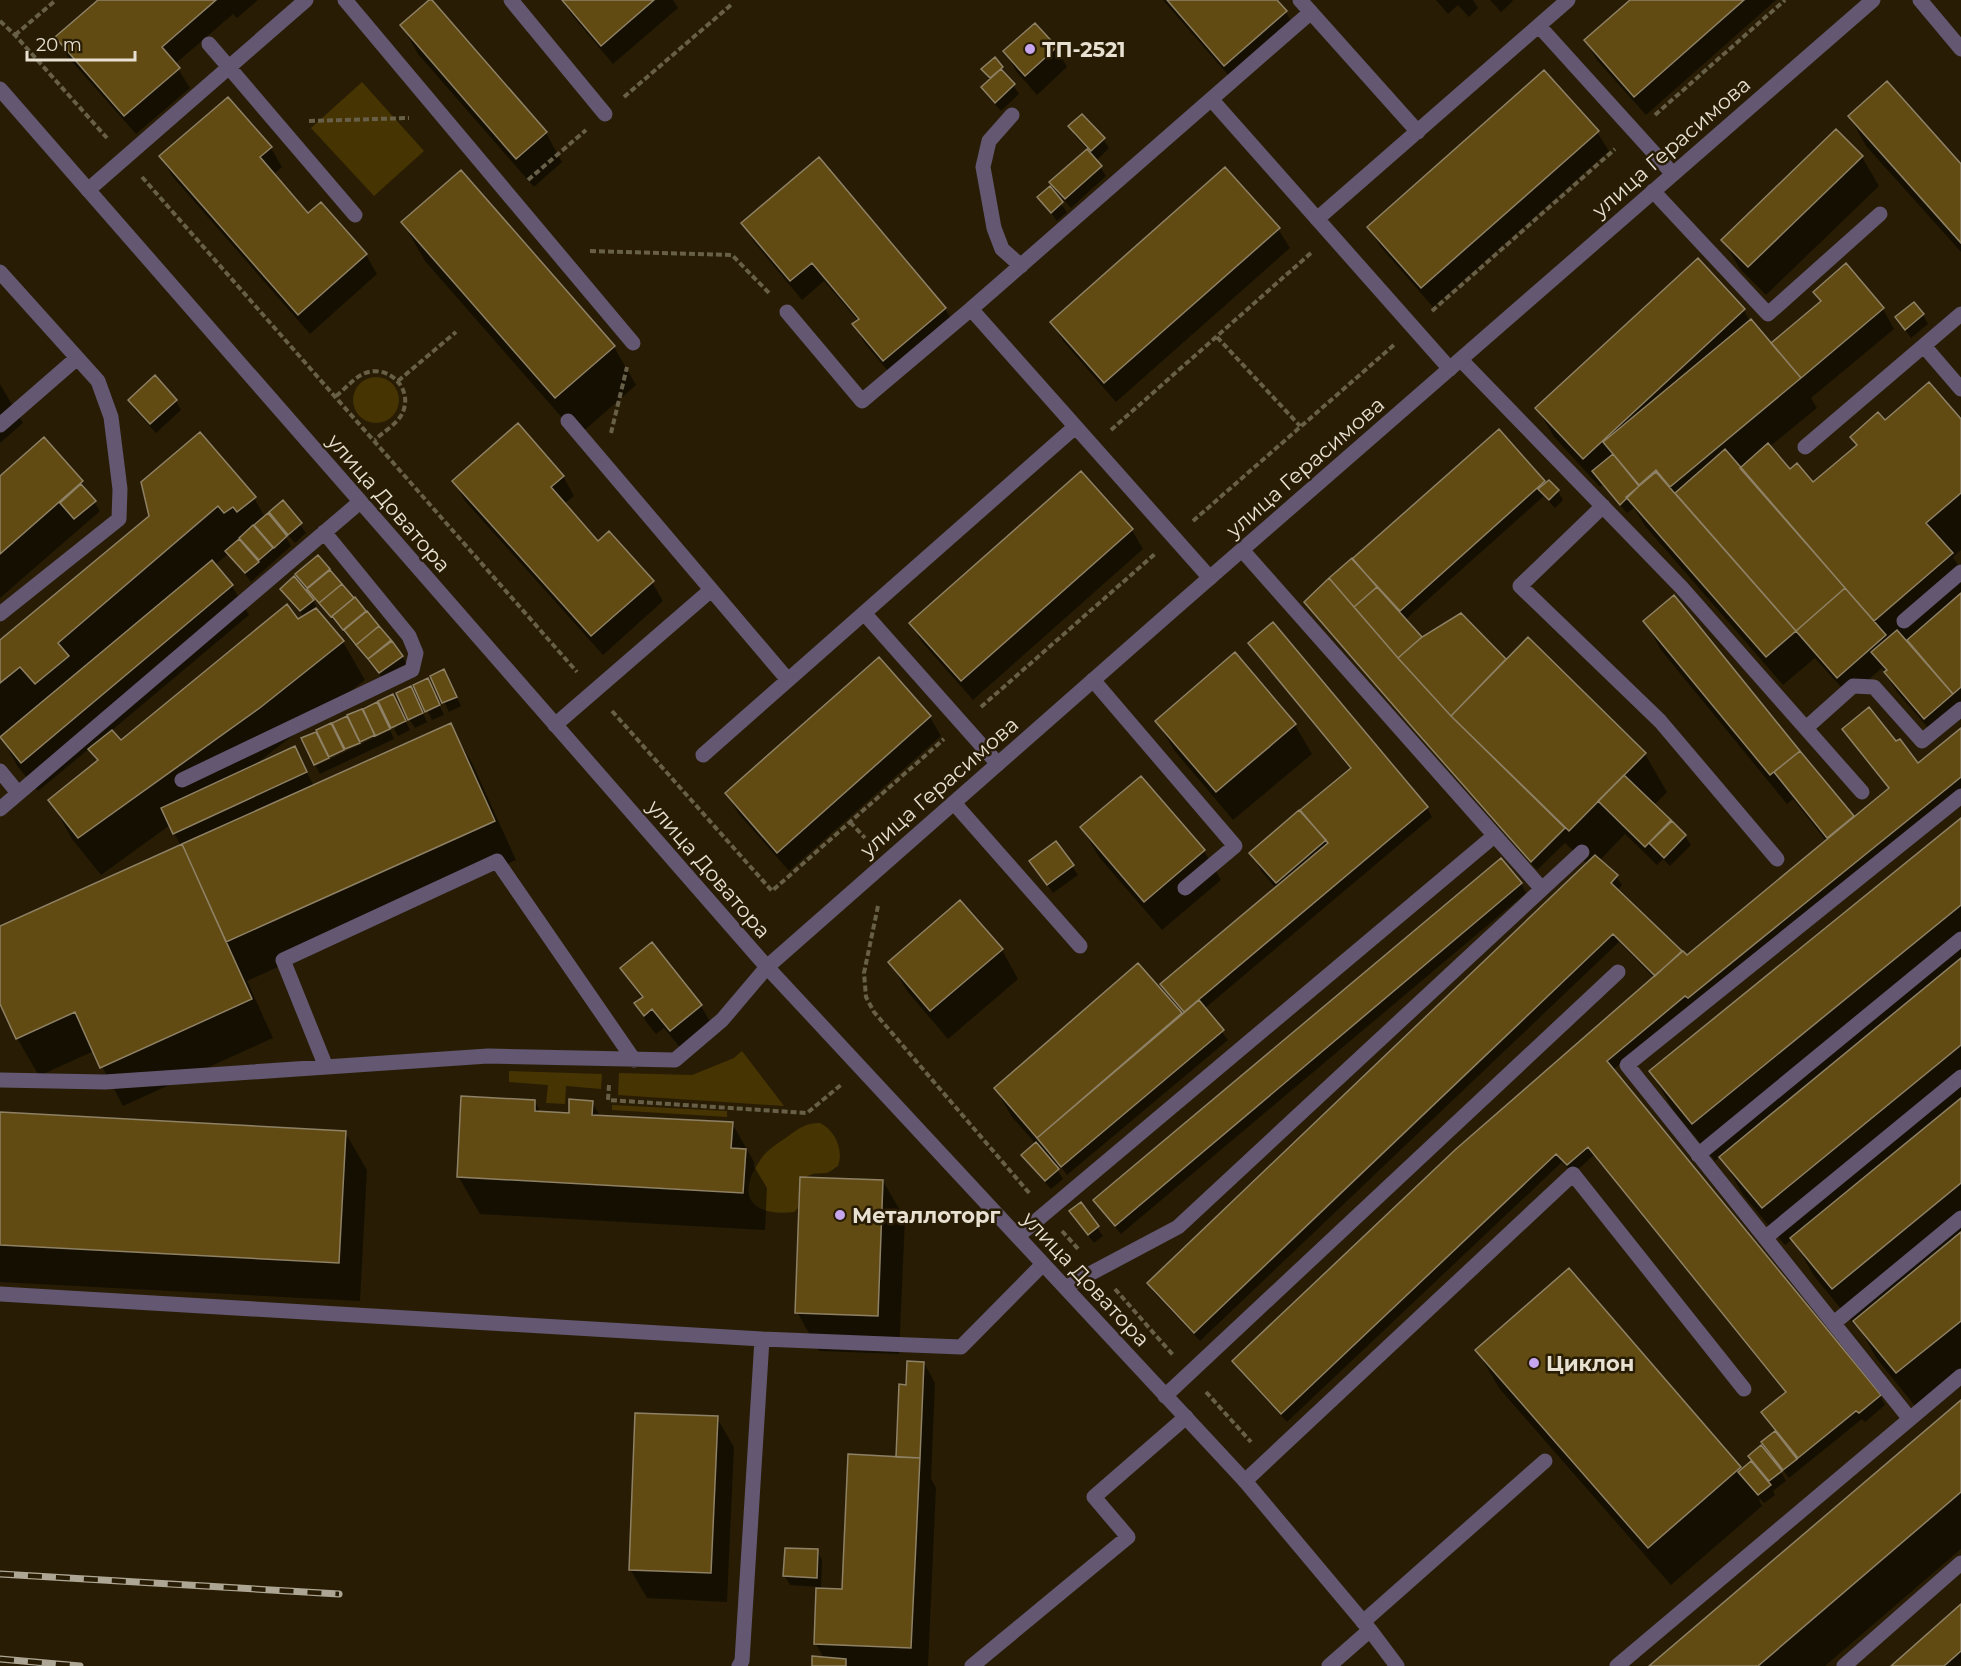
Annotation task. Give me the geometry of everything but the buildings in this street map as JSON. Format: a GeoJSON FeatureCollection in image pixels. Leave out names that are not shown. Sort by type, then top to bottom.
{"type":"FeatureCollection","features":[{"type":"Feature","properties":{"kind":"street"},"geometry":{"type":"LineString","coordinates":[[88,190],[306,0]]}},
{"type":"Feature","properties":{"kind":"street"},"geometry":{"type":"LineString","coordinates":[[345,0],[633,343]]}},
{"type":"Feature","properties":{"kind":"street"},"geometry":{"type":"LineString","coordinates":[[511,0],[605,114]]}},
{"type":"Feature","properties":{"kind":"street"},"geometry":{"type":"LineString","coordinates":[[1300,0],[1418,132]]}},
{"type":"Feature","properties":{"kind":"street"},"geometry":{"type":"LineString","coordinates":[[1317,219],[1568,0]]}},
{"type":"Feature","properties":{"kind":"street","name":"улица Герасимова"},"geometry":{"type":"LineString","coordinates":[[0,1080],[105,1082],[488,1056],[675,1060],[722,1020],[767,967],[1873,0]]}},
{"type":"Feature","properties":{"kind":"street"},"geometry":{"type":"LineString","coordinates":[[1920,0],[1961,49]]}},
{"type":"Feature","properties":{"kind":"street"},"geometry":{"type":"LineString","coordinates":[[787,312],[862,401],[1021,266],[1311,12]]}},
{"type":"Feature","properties":{"kind":"street"},"geometry":{"type":"LineString","coordinates":[[1539,26],[1673,174]]}},
{"type":"Feature","properties":{"kind":"street"},"geometry":{"type":"LineString","coordinates":[[209,44],[355,216]]}},
{"type":"Feature","properties":{"kind":"street","name":"улица Доватора"},"geometry":{"type":"LineString","coordinates":[[0,89],[767,967],[1245,1481],[1397,1666]]}},
{"type":"Feature","properties":{"kind":"street"},"geometry":{"type":"LineString","coordinates":[[1211,99],[1413,328],[1455,364],[1603,506],[1681,586],[1862,792]]}},
{"type":"Feature","properties":{"kind":"street"},"geometry":{"type":"LineString","coordinates":[[1012,115],[989,141],[983,167],[994,228],[1002,249],[1021,266]]}},
{"type":"Feature","properties":{"kind":"street"},"geometry":{"type":"LineString","coordinates":[[1653,191],[1768,314],[1880,214]]}},
{"type":"Feature","properties":{"kind":"street"},"geometry":{"type":"LineString","coordinates":[[0,272],[98,381],[111,417],[120,489],[118,519],[0,614]]}},
{"type":"Feature","properties":{"kind":"street"},"geometry":{"type":"LineString","coordinates":[[971,309],[1210,578]]}},
{"type":"Feature","properties":{"kind":"street"},"geometry":{"type":"LineString","coordinates":[[1805,447],[1961,314]]}},
{"type":"Feature","properties":{"kind":"street"},"geometry":{"type":"LineString","coordinates":[[1924,346],[1961,389]]}},
{"type":"Feature","properties":{"kind":"street"},"geometry":{"type":"LineString","coordinates":[[0,425],[77,358]]}},
{"type":"Feature","properties":{"kind":"street"},"geometry":{"type":"LineString","coordinates":[[567,422],[788,680]]}},
{"type":"Feature","properties":{"kind":"street"},"geometry":{"type":"LineString","coordinates":[[703,755],[1075,427]]}},
{"type":"Feature","properties":{"kind":"street"},"geometry":{"type":"LineString","coordinates":[[0,808],[360,502]]}},
{"type":"Feature","properties":{"kind":"street"},"geometry":{"type":"LineString","coordinates":[[1603,506],[1520,586],[1660,722],[1777,859]]}},
{"type":"Feature","properties":{"kind":"street"},"geometry":{"type":"LineString","coordinates":[[182,780],[412,670],[416,653],[409,636],[324,532]]}},
{"type":"Feature","properties":{"kind":"street"},"geometry":{"type":"LineString","coordinates":[[1242,550],[1542,889]]}},
{"type":"Feature","properties":{"kind":"street"},"geometry":{"type":"LineString","coordinates":[[1904,621],[1961,572]]}},
{"type":"Feature","properties":{"kind":"street"},"geometry":{"type":"LineString","coordinates":[[555,724],[711,590]]}},
{"type":"Feature","properties":{"kind":"street"},"geometry":{"type":"LineString","coordinates":[[864,613],[998,764]]}},
{"type":"Feature","properties":{"kind":"street"},"geometry":{"type":"LineString","coordinates":[[1093,680],[1235,846],[1185,888]]}},
{"type":"Feature","properties":{"kind":"street"},"geometry":{"type":"LineString","coordinates":[[1806,728],[1853,686],[1874,687],[1922,741],[1961,709]]}},
{"type":"Feature","properties":{"kind":"street"},"geometry":{"type":"LineString","coordinates":[[0,771],[18,793]]}},
{"type":"Feature","properties":{"kind":"street"},"geometry":{"type":"LineString","coordinates":[[1910,1419],[1627,1065],[1961,796]]}},
{"type":"Feature","properties":{"kind":"street"},"geometry":{"type":"LineString","coordinates":[[954,802],[1080,946]]}},
{"type":"Feature","properties":{"kind":"street"},"geometry":{"type":"LineString","coordinates":[[1018,1236],[1494,836]]}},
{"type":"Feature","properties":{"kind":"street"},"geometry":{"type":"LineString","coordinates":[[1065,1287],[1178,1227],[1582,852]]}},
{"type":"Feature","properties":{"kind":"street"},"geometry":{"type":"LineString","coordinates":[[326,1067],[283,960],[497,861],[634,1059]]}},
{"type":"Feature","properties":{"kind":"street"},"geometry":{"type":"LineString","coordinates":[[1698,1155],[1961,939]]}},
{"type":"Feature","properties":{"kind":"street"},"geometry":{"type":"LineString","coordinates":[[1165,1396],[1618,972]]}},
{"type":"Feature","properties":{"kind":"street"},"geometry":{"type":"LineString","coordinates":[[1765,1238],[1961,1077]]}},
{"type":"Feature","properties":{"kind":"street"},"geometry":{"type":"LineString","coordinates":[[1245,1481],[1573,1174],[1744,1389]]}},
{"type":"Feature","properties":{"kind":"street"},"geometry":{"type":"LineString","coordinates":[[1834,1323],[1961,1218]]}},
{"type":"Feature","properties":{"kind":"street"},"geometry":{"type":"LineString","coordinates":[[0,1294],[762,1339],[961,1347],[1043,1264]]}},
{"type":"Feature","properties":{"kind":"street"},"geometry":{"type":"LineString","coordinates":[[739,1666],[742,1660],[762,1339]]}},
{"type":"Feature","properties":{"kind":"street"},"geometry":{"type":"LineString","coordinates":[[1617,1666],[1961,1377]]}},
{"type":"Feature","properties":{"kind":"street"},"geometry":{"type":"LineString","coordinates":[[972,1666],[1128,1537],[1094,1497],[1186,1417]]}},
{"type":"Feature","properties":{"kind":"street"},"geometry":{"type":"LineString","coordinates":[[1329,1666],[1366,1626],[1545,1461]]}},
{"type":"Feature","properties":{"kind":"street"},"geometry":{"type":"LineString","coordinates":[[1844,1666],[1961,1563]]}},
{"type":"Feature","properties":{"kind":"path"},"geometry":{"type":"LineString","coordinates":[[15,35],[56,0]]}},
{"type":"Feature","properties":{"kind":"path"},"geometry":{"type":"LineString","coordinates":[[0,21],[125,157],[772,891],[1785,0]]}},
{"type":"Feature","properties":{"kind":"path"},"geometry":{"type":"LineString","coordinates":[[275,122],[444,117]]}},
{"type":"Feature","properties":{"kind":"path"},"geometry":{"type":"LineString","coordinates":[[1093,446],[1331,235]]}},
{"type":"Feature","properties":{"kind":"path"},"geometry":{"type":"LineString","coordinates":[[556,250],[732,255],[787,312]]}},
{"type":"Feature","properties":{"kind":"path"},"geometry":{"type":"LineString","coordinates":[[398,381],[456,332]]}},
{"type":"Feature","properties":{"kind":"path"},"geometry":{"type":"LineString","coordinates":[[1216,337],[1300,426]]}},
{"type":"Feature","properties":{"kind":"path"},"geometry":{"type":"LineString","coordinates":[[604,464],[633,343]]}},
{"type":"Feature","properties":{"kind":"path"},"geometry":{"type":"LineString","coordinates":[[336,396],[361,375],[370,372],[380,371],[398,381],[405,396],[402,414],[375,440]]}},
{"type":"Feature","properties":{"kind":"path"},"geometry":{"type":"LineString","coordinates":[[850,822],[865,838]]}},
{"type":"Feature","properties":{"kind":"path"},"geometry":{"type":"LineString","coordinates":[[879,902],[864,973],[866,997],[874,1012],[1045,1212],[1267,1460]]}},
{"type":"Feature","properties":{"kind":"path"},"geometry":{"type":"LineString","coordinates":[[610,1078],[608,1100],[807,1113],[861,1068]]}},
{"type":"Feature","properties":{"kind":"shaded area"},"geometry":{"type":"Polygon","coordinates":[[[362,82],[424,151],[374,196],[311,128],[362,82]]]}},
{"type":"Feature","properties":{"kind":"shaded area"},"geometry":{"type":"Polygon","coordinates":[[[376,377],[392,384],[399,400],[392,416],[376,423],[360,416],[353,400],[360,384],[376,377]]]}},
{"type":"Feature","properties":{"kind":"shaded area"},"geometry":{"type":"Polygon","coordinates":[[[742,1051],[784,1106],[618,1095],[619,1073],[692,1075],[734,1058],[742,1051]]]}},
{"type":"Feature","properties":{"kind":"shaded area"},"geometry":{"type":"Polygon","coordinates":[[[509,1071],[602,1074],[601,1089],[566,1086],[565,1104],[546,1103],[548,1085],[509,1082],[509,1071]]]}},
{"type":"Feature","properties":{"kind":"shaded area"},"geometry":{"type":"Polygon","coordinates":[[[612,1105],[727,1111],[727,1117],[612,1110],[612,1105]]]}},
{"type":"Feature","properties":{"kind":"shaded area"},"geometry":{"type":"Polygon","coordinates":[[[820,1123],[830,1130],[837,1141],[840,1154],[838,1166],[828,1172],[807,1177],[803,1185],[801,1204],[794,1212],[780,1213],[759,1208],[752,1202],[749,1186],[752,1175],[762,1158],[798,1129],[820,1123]]]}},
{"type":"Feature","properties":{"kind":"railway"},"geometry":{"type":"LineString","coordinates":[[0,1574],[339,1594]]}},
{"type":"Feature","properties":{"kind":"railway"},"geometry":{"type":"LineString","coordinates":[[0,1659],[80,1666]]}},
{"type":"Feature","properties":{"kind":"place","name":"ТП-2521"},"geometry":{"type":"Point","coordinates":[1030,49]}},
{"type":"Feature","properties":{"kind":"place","name":"Металлоторг"},"geometry":{"type":"Point","coordinates":[840,1215]}},
{"type":"Feature","properties":{"kind":"place","name":"Циклон"},"geometry":{"type":"Point","coordinates":[1534,1363]}}]}
